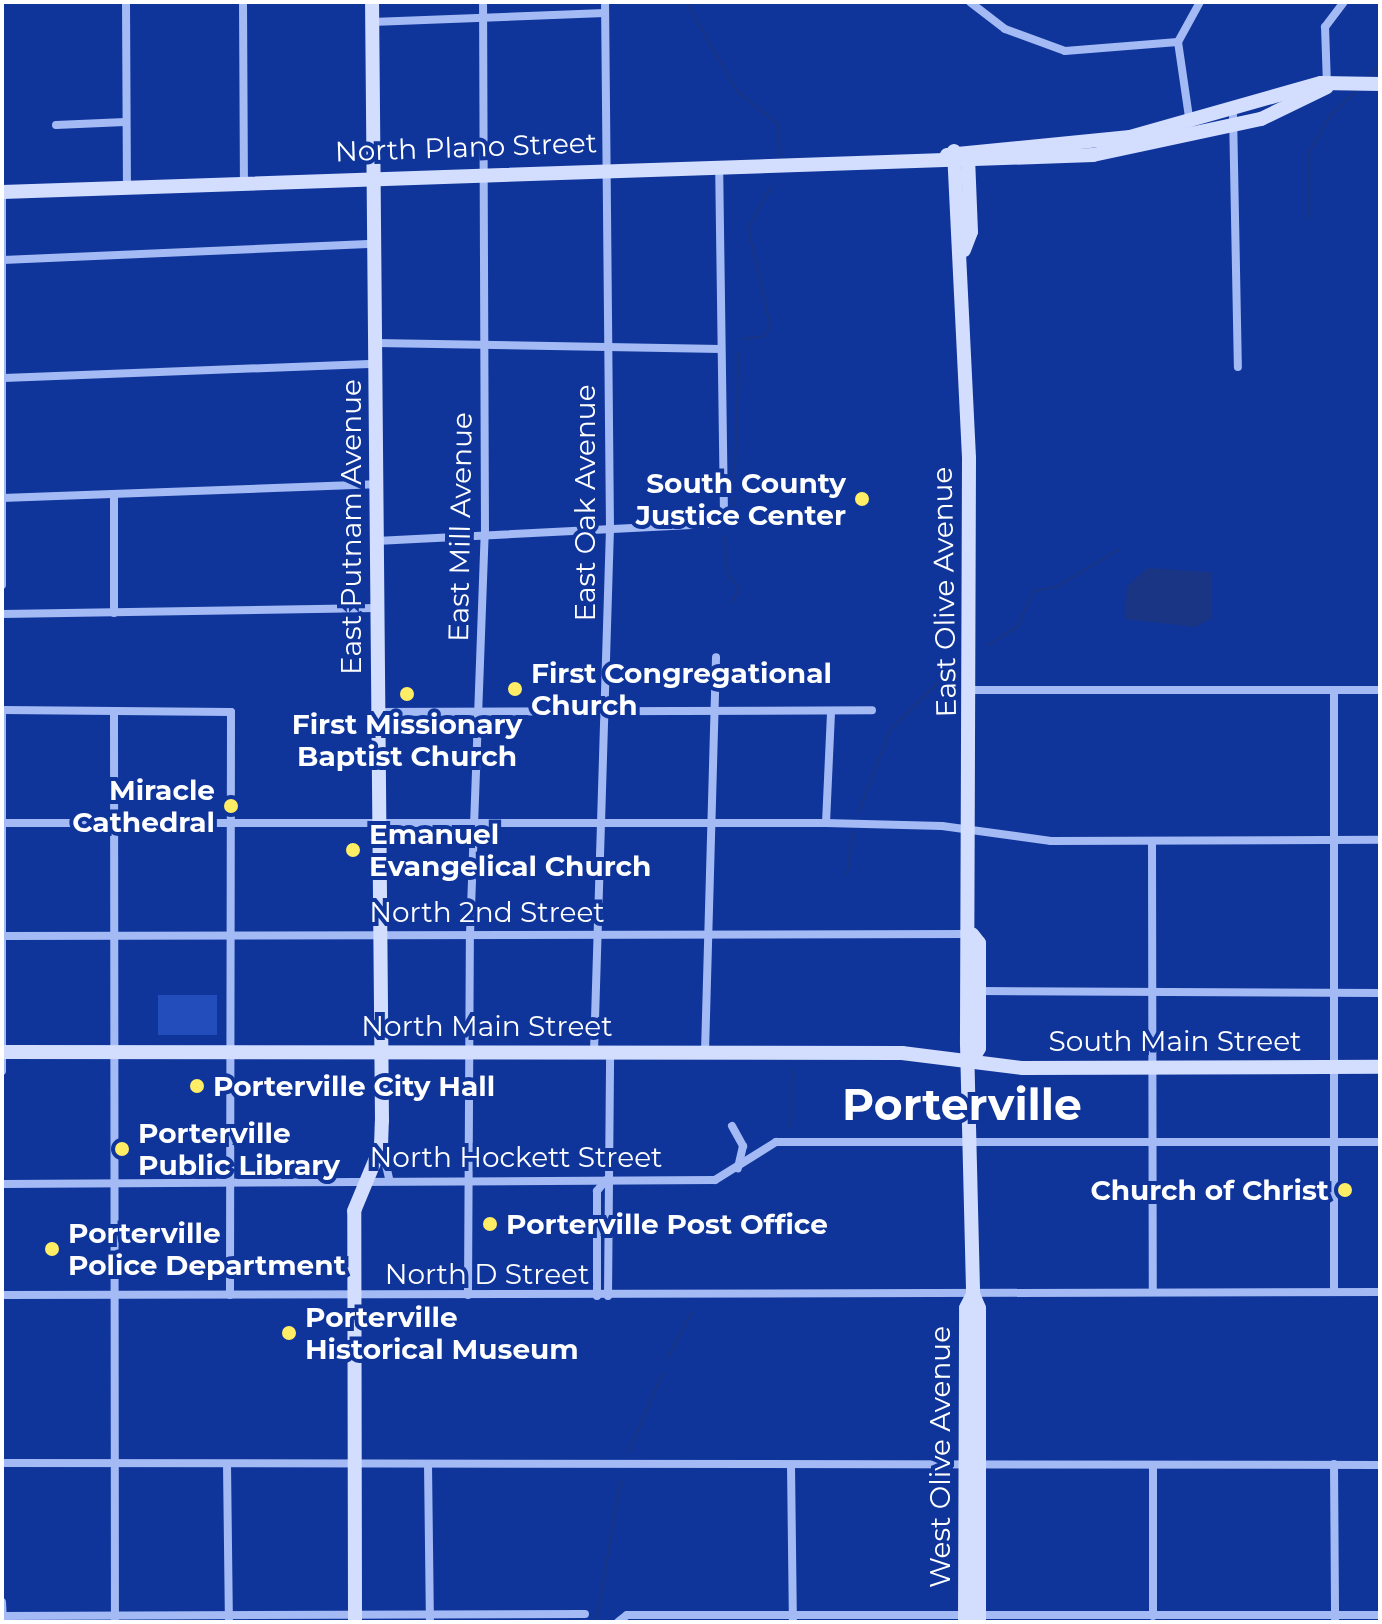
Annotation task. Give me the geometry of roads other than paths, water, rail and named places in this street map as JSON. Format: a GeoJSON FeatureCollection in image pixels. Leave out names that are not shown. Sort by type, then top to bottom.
{"type":"FeatureCollection","features":[{"type":"Feature","properties":{"kind":"main road","name":"East Putnam Avenue"},"geometry":{"type":"LineString","coordinates":[[372,2],[381,1146]]}},
{"type":"Feature","properties":{"kind":"main road"},"geometry":{"type":"LineString","coordinates":[[961,157],[1111,154],[1233,120],[1309,86],[1376,84]]}},
{"type":"Feature","properties":{"kind":"main road"},"geometry":{"type":"LineString","coordinates":[[961,157],[1191,130]]}},
{"type":"Feature","properties":{"kind":"main road"},"geometry":{"type":"LineString","coordinates":[[1111,154],[1154,132]]}},
{"type":"Feature","properties":{"kind":"main road","name":"North Plano Street"},"geometry":{"type":"LineString","coordinates":[[2,192],[607,167],[719,168],[933,162],[961,157]]}},
{"type":"Feature","properties":{"kind":"main road","name":"East Olive Avenue"},"geometry":{"type":"LineString","coordinates":[[961,157],[971,690],[971,1062]]}},
{"type":"Feature","properties":{"kind":"main road","name":"East Olive Avenue"},"geometry":{"type":"LineString","coordinates":[[971,1062],[979,1048],[979,943],[972,934]]}},
{"type":"Feature","properties":{"kind":"main road","name":"North Main Street"},"geometry":{"type":"LineString","coordinates":[[2,1052],[926,1054],[971,1062]]}},
{"type":"Feature","properties":{"kind":"main road","name":"South Main Street"},"geometry":{"type":"LineString","coordinates":[[971,1062],[1154,1067],[1380,1067]]}},
{"type":"Feature","properties":{"kind":"main road","name":"West Olive Avenue"},"geometry":{"type":"LineString","coordinates":[[971,1062],[973,1294],[966,1308],[972,1464],[972,1618]]}},
{"type":"Feature","properties":{"kind":"main road"},"geometry":{"type":"LineString","coordinates":[[355,1618],[354,1211],[362,1179],[381,1146]]}},
{"type":"Feature","properties":{"kind":"street"},"geometry":{"type":"LineString","coordinates":[[126,2],[127,186]]}},
{"type":"Feature","properties":{"kind":"street"},"geometry":{"type":"LineString","coordinates":[[243,2],[244,182]]}},
{"type":"Feature","properties":{"kind":"street","name":"East Mill Avenue"},"geometry":{"type":"LineString","coordinates":[[468,1295],[470,935],[485,535],[483,2]]}},
{"type":"Feature","properties":{"kind":"street","name":"East Oak Avenue"},"geometry":{"type":"LineString","coordinates":[[605,2],[610,529],[598,933],[606,1179]]}},
{"type":"Feature","properties":{"kind":"street"},"geometry":{"type":"LineString","coordinates":[[970,2],[1005,29],[1065,51],[1178,42]]}},
{"type":"Feature","properties":{"kind":"street"},"geometry":{"type":"LineString","coordinates":[[1191,130],[1178,42],[1200,2]]}},
{"type":"Feature","properties":{"kind":"street"},"geometry":{"type":"LineString","coordinates":[[1327,87],[1325,27],[1344,2]]}},
{"type":"Feature","properties":{"kind":"street"},"geometry":{"type":"LineString","coordinates":[[372,22],[605,13]]}},
{"type":"Feature","properties":{"kind":"street"},"geometry":{"type":"LineString","coordinates":[[1233,120],[1238,367]]}},
{"type":"Feature","properties":{"kind":"street"},"geometry":{"type":"LineString","coordinates":[[56,125],[125,122]]}},
{"type":"Feature","properties":{"kind":"street"},"geometry":{"type":"LineString","coordinates":[[376,541],[707,524],[724,515],[719,168]]}},
{"type":"Feature","properties":{"kind":"street"},"geometry":{"type":"LineString","coordinates":[[2,192],[2,585]]}},
{"type":"Feature","properties":{"kind":"street"},"geometry":{"type":"LineString","coordinates":[[3,260],[374,244]]}},
{"type":"Feature","properties":{"kind":"street"},"geometry":{"type":"LineString","coordinates":[[376,343],[721,349]]}},
{"type":"Feature","properties":{"kind":"street"},"geometry":{"type":"LineString","coordinates":[[4,378],[377,364]]}},
{"type":"Feature","properties":{"kind":"street"},"geometry":{"type":"LineString","coordinates":[[3,498],[375,484]]}},
{"type":"Feature","properties":{"kind":"street"},"geometry":{"type":"LineString","coordinates":[[114,494],[114,613]]}},
{"type":"Feature","properties":{"kind":"street"},"geometry":{"type":"LineString","coordinates":[[2,614],[377,608]]}},
{"type":"Feature","properties":{"kind":"street"},"geometry":{"type":"LineString","coordinates":[[705,1052],[716,657]]}},
{"type":"Feature","properties":{"kind":"street"},"geometry":{"type":"LineString","coordinates":[[971,690],[1380,690]]}},
{"type":"Feature","properties":{"kind":"street"},"geometry":{"type":"LineString","coordinates":[[1334,690],[1334,1291]]}},
{"type":"Feature","properties":{"kind":"street"},"geometry":{"type":"LineString","coordinates":[[2,1071],[2,710],[231,712],[227,934],[230,1295]]}},
{"type":"Feature","properties":{"kind":"street"},"geometry":{"type":"LineString","coordinates":[[377,712],[872,710]]}},
{"type":"Feature","properties":{"kind":"street"},"geometry":{"type":"LineString","coordinates":[[114,712],[116,1052],[112,1461],[115,1618]]}},
{"type":"Feature","properties":{"kind":"street"},"geometry":{"type":"LineString","coordinates":[[826,823],[831,712]]}},
{"type":"Feature","properties":{"kind":"street"},"geometry":{"type":"LineString","coordinates":[[2,823],[826,823],[971,830],[1051,841],[1380,840]]}},
{"type":"Feature","properties":{"kind":"street"},"geometry":{"type":"LineString","coordinates":[[1152,842],[1153,1292]]}},
{"type":"Feature","properties":{"kind":"street","name":"North 2nd Street"},"geometry":{"type":"LineString","coordinates":[[3,936],[972,934]]}},
{"type":"Feature","properties":{"kind":"street"},"geometry":{"type":"LineString","coordinates":[[979,991],[1380,993]]}},
{"type":"Feature","properties":{"kind":"street"},"geometry":{"type":"LineString","coordinates":[[732,1126],[743,1146],[738,1168]]}},
{"type":"Feature","properties":{"kind":"street","name":"North Hockett Street"},"geometry":{"type":"LineString","coordinates":[[2,1184],[389,1178],[715,1180],[776,1142],[1380,1142]]}},
{"type":"Feature","properties":{"kind":"street"},"geometry":{"type":"LineString","coordinates":[[381,1146],[389,1178]]}},
{"type":"Feature","properties":{"kind":"street"},"geometry":{"type":"LineString","coordinates":[[597,1296],[597,1191],[606,1179]]}},
{"type":"Feature","properties":{"kind":"street"},"geometry":{"type":"LineString","coordinates":[[606,1179],[608,1296]]}},
{"type":"Feature","properties":{"kind":"street","name":"North D Street"},"geometry":{"type":"LineString","coordinates":[[2,1295],[354,1297],[1380,1292]]}},
{"type":"Feature","properties":{"kind":"street"},"geometry":{"type":"LineString","coordinates":[[2,1463],[1380,1465]]}},
{"type":"Feature","properties":{"kind":"street"},"geometry":{"type":"LineString","coordinates":[[227,1464],[229,1618]]}},
{"type":"Feature","properties":{"kind":"street"},"geometry":{"type":"LineString","coordinates":[[428,1464],[430,1618]]}},
{"type":"Feature","properties":{"kind":"street"},"geometry":{"type":"LineString","coordinates":[[1334,1464],[1335,1618]]}},
{"type":"Feature","properties":{"kind":"street"},"geometry":{"type":"LineString","coordinates":[[791,1465],[793,1619]]}},
{"type":"Feature","properties":{"kind":"street"},"geometry":{"type":"LineString","coordinates":[[1153,1466],[1153,1616]]}},
{"type":"Feature","properties":{"kind":"street"},"geometry":{"type":"LineString","coordinates":[[2,1602],[2,1618],[430,1618],[585,1614]]}},
{"type":"Feature","properties":{"kind":"street"},"geometry":{"type":"LineString","coordinates":[[618,1622],[627,1615],[793,1619],[1335,1618],[1380,1615]]}},
{"type":"Feature","properties":{"kind":"waterway"},"geometry":{"type":"LineString","coordinates":[[686,2],[737,91],[778,124],[780,158]]}},
{"type":"Feature","properties":{"kind":"waterway"},"geometry":{"type":"LineString","coordinates":[[1368,79],[1380,64]]}},
{"type":"Feature","properties":{"kind":"waterway"},"geometry":{"type":"LineString","coordinates":[[1309,218],[1308,153],[1331,115],[1358,89]]}},
{"type":"Feature","properties":{"kind":"waterway"},"geometry":{"type":"LineString","coordinates":[[743,339],[765,336],[770,325],[748,228],[771,187]]}},
{"type":"Feature","properties":{"kind":"waterway"},"geometry":{"type":"LineString","coordinates":[[733,529],[739,352]]}},
{"type":"Feature","properties":{"kind":"waterway"},"geometry":{"type":"LineString","coordinates":[[725,537],[726,573],[739,587],[733,602]]}},
{"type":"Feature","properties":{"kind":"waterway"},"geometry":{"type":"LineString","coordinates":[[988,645],[1018,626],[1033,591],[1056,587],[1120,549]]}},
{"type":"Feature","properties":{"kind":"waterway"},"geometry":{"type":"LineString","coordinates":[[858,813],[890,730],[956,665]]}},
{"type":"Feature","properties":{"kind":"waterway"},"geometry":{"type":"LineString","coordinates":[[847,874],[853,832]]}},
{"type":"Feature","properties":{"kind":"waterway"},"geometry":{"type":"LineString","coordinates":[[791,1128],[792,1070]]}},
{"type":"Feature","properties":{"kind":"waterway"},"geometry":{"type":"LineString","coordinates":[[668,1357],[692,1312]]}},
{"type":"Feature","properties":{"kind":"waterway"},"geometry":{"type":"LineString","coordinates":[[629,1451],[662,1374]]}},
{"type":"Feature","properties":{"kind":"waterway"},"geometry":{"type":"LineString","coordinates":[[596,1622],[621,1480]]}},
{"type":"Feature","properties":{"kind":"place","name":"South County Justice Center"},"geometry":{"type":"Point","coordinates":[862,499]}},
{"type":"Feature","properties":{"kind":"place","name":"First Congregational Church"},"geometry":{"type":"Point","coordinates":[515,689]}},
{"type":"Feature","properties":{"kind":"place","name":"First Missionary Baptist Church"},"geometry":{"type":"Point","coordinates":[407,694]}},
{"type":"Feature","properties":{"kind":"place","name":"Miracle Cathedral"},"geometry":{"type":"Point","coordinates":[231,806]}},
{"type":"Feature","properties":{"kind":"place","name":"Emanuel Evangelical Church"},"geometry":{"type":"Point","coordinates":[353,850]}},
{"type":"Feature","properties":{"kind":"place","name":"Porterville City Hall"},"geometry":{"type":"Point","coordinates":[197,1086]}},
{"type":"Feature","properties":{"kind":"place","name":"Porterville Public Library"},"geometry":{"type":"Point","coordinates":[122,1149]}},
{"type":"Feature","properties":{"kind":"place","name":"Church of Christ"},"geometry":{"type":"Point","coordinates":[1345,1190]}},
{"type":"Feature","properties":{"kind":"place","name":"Porterville Post Office"},"geometry":{"type":"Point","coordinates":[490,1224]}},
{"type":"Feature","properties":{"kind":"place","name":"Porterville Police Department"},"geometry":{"type":"Point","coordinates":[52,1249]}},
{"type":"Feature","properties":{"kind":"place","name":"Porterville Historical Museum"},"geometry":{"type":"Point","coordinates":[289,1333]}},
{"type":"Feature","properties":{"kind":"district","name":"Porterville"},"geometry":{"type":"Point","coordinates":[962,1104]}}]}
